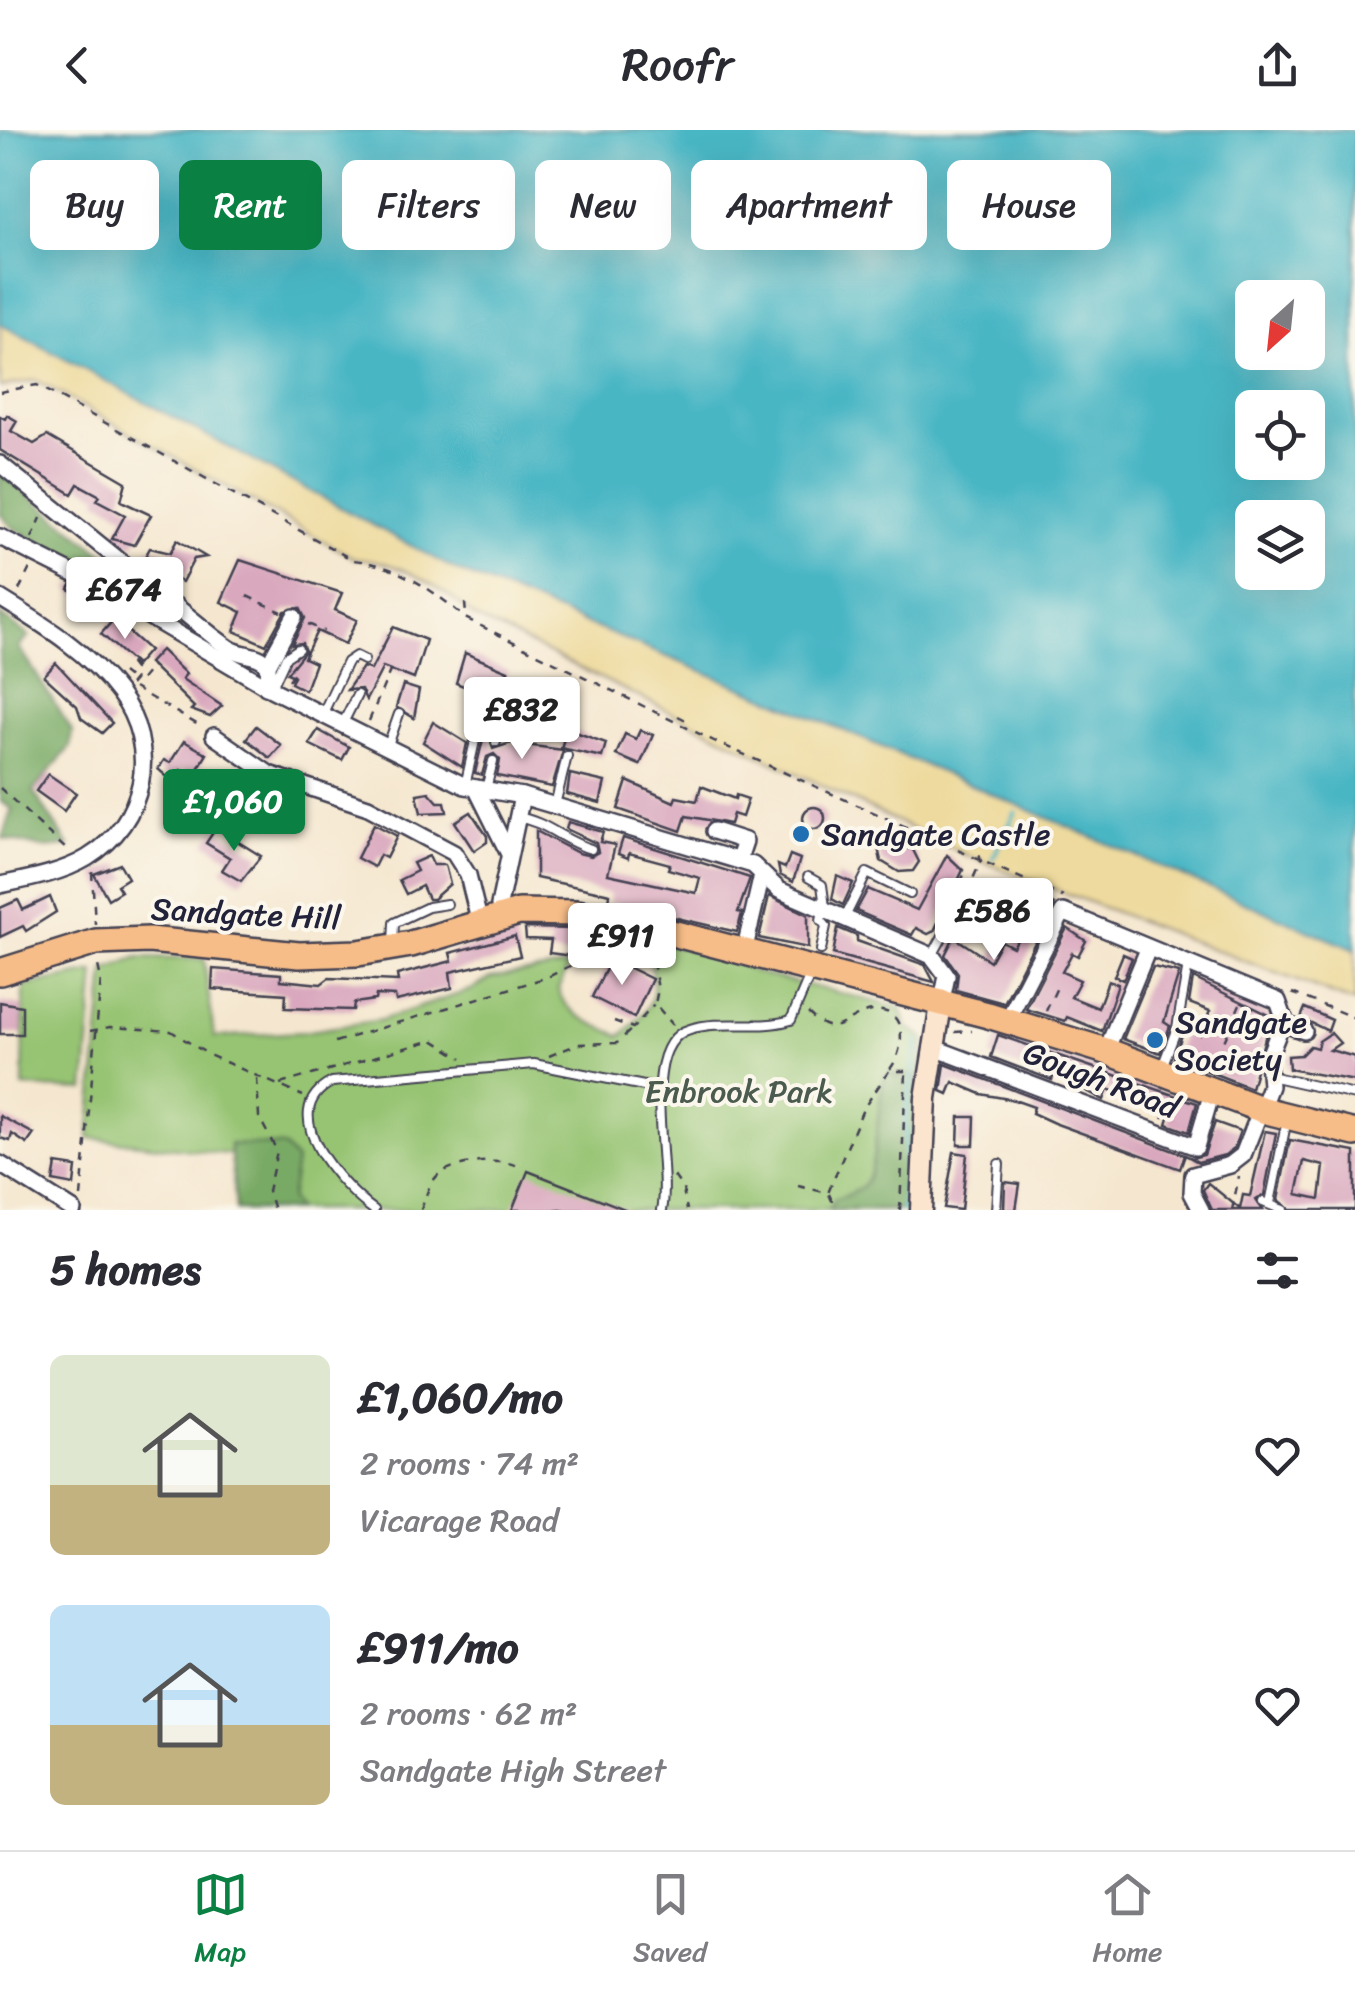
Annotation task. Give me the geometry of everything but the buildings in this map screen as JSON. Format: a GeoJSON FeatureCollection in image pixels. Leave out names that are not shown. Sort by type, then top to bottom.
{"type":"FeatureCollection","features":[{"type":"Feature","properties":{"kind":"highway","name":"Sandgate Hill"},"geometry":{"type":"LineString","coordinates":[[0,972],[96,942],[149,940],[299,954],[394,948],[491,920],[549,910],[606,918],[744,952],[816,960],[941,1005],[1007,1021],[1210,1085],[1275,1114],[1355,1133]]}},
{"type":"Feature","properties":{"kind":"main road"},"geometry":{"type":"LineString","coordinates":[[922,1210],[932,1047],[941,1005]]}},
{"type":"Feature","properties":{"kind":"street"},"geometry":{"type":"LineString","coordinates":[[0,464],[214,637],[237,652],[255,652],[266,667],[273,690]]}},
{"type":"Feature","properties":{"kind":"street"},"geometry":{"type":"LineString","coordinates":[[0,536],[33,550],[273,690],[476,788],[522,796],[753,865],[779,890],[932,956],[947,976],[941,1005]]}},
{"type":"Feature","properties":{"kind":"street"},"geometry":{"type":"LineString","coordinates":[[0,598],[63,640],[111,680],[132,712],[144,772],[133,810],[92,856],[0,884]]}},
{"type":"Feature","properties":{"kind":"street"},"geometry":{"type":"LineString","coordinates":[[266,667],[294,617]]}},
{"type":"Feature","properties":{"kind":"street"},"geometry":{"type":"LineString","coordinates":[[214,736],[268,774],[368,807],[454,853],[491,920]]}},
{"type":"Feature","properties":{"kind":"street"},"geometry":{"type":"LineString","coordinates":[[476,788],[509,854]]}},
{"type":"Feature","properties":{"kind":"street"},"geometry":{"type":"LineString","coordinates":[[491,920],[499,905],[522,796]]}},
{"type":"Feature","properties":{"kind":"street"},"geometry":{"type":"LineString","coordinates":[[714,831],[745,841],[739,859]]}},
{"type":"Feature","properties":{"kind":"street"},"geometry":{"type":"LineString","coordinates":[[744,952],[762,875]]}},
{"type":"Feature","properties":{"kind":"street"},"geometry":{"type":"LineString","coordinates":[[1007,1021],[1060,914],[1071,908],[1148,948],[1278,1001],[1283,1018],[1267,1061],[1275,1114],[1230,1165],[1193,1175],[1192,1193],[1201,1210]]}},
{"type":"Feature","properties":{"kind":"street"},"geometry":{"type":"LineString","coordinates":[[1106,1052],[1148,948]]}},
{"type":"Feature","properties":{"kind":"street"},"geometry":{"type":"LineString","coordinates":[[1283,1018],[1304,1031]]}},
{"type":"Feature","properties":{"kind":"street","name":"Gough Road"},"geometry":{"type":"LineString","coordinates":[[932,1047],[1196,1147],[1210,1085]]}},
{"type":"Feature","properties":{"kind":"street"},"geometry":{"type":"LineString","coordinates":[[0,1164],[76,1210]]}},
{"type":"Feature","properties":{"kind":"lane"},"geometry":{"type":"LineString","coordinates":[[273,690],[286,657],[298,649]]}},
{"type":"Feature","properties":{"kind":"lane"},"geometry":{"type":"LineString","coordinates":[[322,715],[347,662],[356,656],[364,660]]}},
{"type":"Feature","properties":{"kind":"lane"},"geometry":{"type":"LineString","coordinates":[[342,725],[357,695]]}},
{"type":"Feature","properties":{"kind":"lane"},"geometry":{"type":"LineString","coordinates":[[496,742],[502,718],[514,698]]}},
{"type":"Feature","properties":{"kind":"lane"},"geometry":{"type":"LineString","coordinates":[[476,788],[484,700]]}},
{"type":"Feature","properties":{"kind":"lane"},"geometry":{"type":"LineString","coordinates":[[387,748],[399,714]]}},
{"type":"Feature","properties":{"kind":"lane"},"geometry":{"type":"LineString","coordinates":[[555,806],[568,756]]}},
{"type":"Feature","properties":{"kind":"lane"},"geometry":{"type":"LineString","coordinates":[[476,788],[492,761]]}},
{"type":"Feature","properties":{"kind":"lane"},"geometry":{"type":"LineString","coordinates":[[516,817],[558,830],[568,842],[591,849]]}},
{"type":"Feature","properties":{"kind":"lane"},"geometry":{"type":"LineString","coordinates":[[844,919],[867,873],[910,894]]}},
{"type":"Feature","properties":{"kind":"lane"},"geometry":{"type":"LineString","coordinates":[[662,1210],[665,1169],[659,1089],[665,1054],[680,1034],[691,1028],[791,1020],[816,960],[825,910],[822,885],[808,878]]}},
{"type":"Feature","properties":{"kind":"lane"},"geometry":{"type":"LineString","coordinates":[[394,948],[390,928],[394,923],[428,907],[447,904]]}},
{"type":"Feature","properties":{"kind":"lane"},"geometry":{"type":"LineString","coordinates":[[932,956],[959,908]]}},
{"type":"Feature","properties":{"kind":"lane"},"geometry":{"type":"LineString","coordinates":[[1170,1075],[1188,965]]}},
{"type":"Feature","properties":{"kind":"lane"},"geometry":{"type":"LineString","coordinates":[[374,1210],[322,1158],[311,1128],[314,1101],[322,1087],[344,1079],[534,1064],[659,1089]]}},
{"type":"Feature","properties":{"kind":"lane"},"geometry":{"type":"LineString","coordinates":[[1270,1076],[1355,1095]]}},
{"type":"Feature","properties":{"kind":"lane"},"geometry":{"type":"LineString","coordinates":[[1275,1114],[1266,1202],[1283,1210]]}},
{"type":"Feature","properties":{"kind":"lane"},"geometry":{"type":"LineString","coordinates":[[996,1210],[999,1164]]}},
{"type":"Feature","properties":{"kind":"path"},"geometry":{"type":"LineString","coordinates":[[0,392],[37,384],[353,560],[384,564],[455,604],[465,618],[682,725],[981,861],[1071,908]]}},
{"type":"Feature","properties":{"kind":"path"},"geometry":{"type":"LineString","coordinates":[[137,435],[141,437],[138,441]]}},
{"type":"Feature","properties":{"kind":"path"},"geometry":{"type":"LineString","coordinates":[[17,593],[48,503]]}},
{"type":"Feature","properties":{"kind":"path"},"geometry":{"type":"LineString","coordinates":[[310,532],[313,538]]}},
{"type":"Feature","properties":{"kind":"path"},"geometry":{"type":"LineString","coordinates":[[465,603],[465,618]]}},
{"type":"Feature","properties":{"kind":"path"},"geometry":{"type":"LineString","coordinates":[[111,680],[134,669],[128,660],[136,667],[139,661]]}},
{"type":"Feature","properties":{"kind":"path"},"geometry":{"type":"LineString","coordinates":[[130,686],[134,679],[140,682],[152,666]]}},
{"type":"Feature","properties":{"kind":"path"},"geometry":{"type":"LineString","coordinates":[[273,690],[298,668]]}},
{"type":"Feature","properties":{"kind":"path"},"geometry":{"type":"LineString","coordinates":[[362,736],[390,671]]}},
{"type":"Feature","properties":{"kind":"path"},"geometry":{"type":"LineString","coordinates":[[111,680],[130,686],[214,736]]}},
{"type":"Feature","properties":{"kind":"path"},"geometry":{"type":"LineString","coordinates":[[678,716],[684,720],[682,725]]}},
{"type":"Feature","properties":{"kind":"path"},"geometry":{"type":"LineString","coordinates":[[0,788],[68,850],[75,864]]}},
{"type":"Feature","properties":{"kind":"path"},"geometry":{"type":"LineString","coordinates":[[967,892],[981,861],[978,854]]}},
{"type":"Feature","properties":{"kind":"path"},"geometry":{"type":"LineString","coordinates":[[76,1210],[100,980],[92,856]]}},
{"type":"Feature","properties":{"kind":"path"},"geometry":{"type":"LineString","coordinates":[[335,1042],[548,977],[587,961],[626,937]]}},
{"type":"Feature","properties":{"kind":"path"},"geometry":{"type":"LineString","coordinates":[[536,1056],[591,1042],[616,1043],[633,1028],[655,1004],[658,988],[649,944]]}},
{"type":"Feature","properties":{"kind":"path"},"geometry":{"type":"LineString","coordinates":[[1038,1031],[1058,986]]}},
{"type":"Feature","properties":{"kind":"path"},"geometry":{"type":"LineString","coordinates":[[1210,1085],[1246,988]]}},
{"type":"Feature","properties":{"kind":"path"},"geometry":{"type":"LineString","coordinates":[[1281,989],[1355,1018]]}},
{"type":"Feature","properties":{"kind":"path"},"geometry":{"type":"LineString","coordinates":[[655,1004],[680,1034]]}},
{"type":"Feature","properties":{"kind":"path"},"geometry":{"type":"LineString","coordinates":[[808,1013],[818,1023],[832,1027],[872,1011],[889,1016],[901,1028],[904,1043],[863,1109],[828,1192],[836,1210]]}},
{"type":"Feature","properties":{"kind":"path"},"geometry":{"type":"LineString","coordinates":[[614,1021],[633,1028]]}},
{"type":"Feature","properties":{"kind":"path"},"geometry":{"type":"LineString","coordinates":[[93,1031],[110,1027],[171,1031],[209,1055],[314,1101]]}},
{"type":"Feature","properties":{"kind":"path"},"geometry":{"type":"LineString","coordinates":[[280,1084],[433,1040],[468,1062]]}},
{"type":"Feature","properties":{"kind":"path"},"geometry":{"type":"LineString","coordinates":[[889,1070],[917,1072]]}},
{"type":"Feature","properties":{"kind":"path"},"geometry":{"type":"LineString","coordinates":[[900,1210],[907,1071]]}},
{"type":"Feature","properties":{"kind":"path"},"geometry":{"type":"LineString","coordinates":[[1150,1114],[1163,1118],[1170,1075]]}},
{"type":"Feature","properties":{"kind":"path"},"geometry":{"type":"LineString","coordinates":[[256,1076],[259,1117],[277,1151],[268,1191],[274,1210]]}},
{"type":"Feature","properties":{"kind":"path"},"geometry":{"type":"LineString","coordinates":[[1232,1210],[1242,1155]]}},
{"type":"Feature","properties":{"kind":"path"},"geometry":{"type":"LineString","coordinates":[[420,1210],[435,1178],[446,1169],[506,1162],[522,1168]]}},
{"type":"Feature","properties":{"kind":"path"},"geometry":{"type":"LineString","coordinates":[[665,1169],[684,1189],[687,1210]]}},
{"type":"Feature","properties":{"kind":"path"},"geometry":{"type":"LineString","coordinates":[[798,1186],[828,1192]]}},
{"type":"Feature","properties":{"kind":"green space"},"geometry":{"type":"Polygon","coordinates":[[[0,473],[237,658],[235,661],[142,600],[12,527],[0,514],[0,473]]]}},
{"type":"Feature","properties":{"kind":"green space"},"geometry":{"type":"Polygon","coordinates":[[[0,615],[29,636],[19,647],[72,731],[70,747],[33,791],[69,846],[42,848],[2,838],[12,809],[0,801],[0,615]]]}},
{"type":"Feature","properties":{"kind":"green space","name":"Enbrook Park"},"geometry":{"type":"Polygon","coordinates":[[[644,939],[725,957],[754,972],[901,1008],[907,1027],[925,1038],[916,1107],[916,1210],[256,1210],[253,1157],[89,1138],[105,971],[138,958],[204,959],[214,1037],[303,1032],[381,1020],[471,990],[491,978],[570,965],[558,989],[567,1006],[621,1036],[643,1013],[653,993],[644,939]]]}},
{"type":"Feature","properties":{"kind":"green space"},"geometry":{"type":"Polygon","coordinates":[[[95,972],[85,1090],[23,1087],[24,986],[95,972]]]}},
{"type":"Feature","properties":{"kind":"green space"},"geometry":{"type":"Polygon","coordinates":[[[894,1073],[897,1078],[904,1074],[918,1077],[916,1210],[829,1210],[834,1200],[857,1190],[867,1179],[885,1075],[894,1073]]]}},
{"type":"Feature","properties":{"kind":"green space"},"geometry":{"type":"Polygon","coordinates":[[[230,1144],[283,1146],[296,1161],[290,1200],[297,1210],[236,1210],[230,1144]]]}},
{"type":"Feature","properties":{"kind":"sand"},"geometry":{"type":"Polygon","coordinates":[[[0,247],[1355,878],[1355,1003],[968,856],[474,617],[418,577],[386,564],[354,558],[36,380],[0,387],[0,247]]]}},
{"type":"Feature","properties":{"kind":"water"},"geometry":{"type":"Polygon","coordinates":[[[0,130],[1355,130],[1355,950],[782,704],[458,571],[0,324],[0,130]]]}},
{"type":"Feature","properties":{"kind":"waterway"},"geometry":{"type":"LineString","coordinates":[[993,858],[1016,812]]}},
{"type":"Feature","properties":{"kind":"waterway"},"geometry":{"type":"LineString","coordinates":[[903,1210],[906,1115],[918,1040]]}},
{"type":"Feature","properties":{"kind":"place","name":"Sandgate Castle"},"geometry":{"type":"Point","coordinates":[801,834]}},
{"type":"Feature","properties":{"kind":"place","name":"Sandgate Society"},"geometry":{"type":"Point","coordinates":[1155,1040]}}]}
